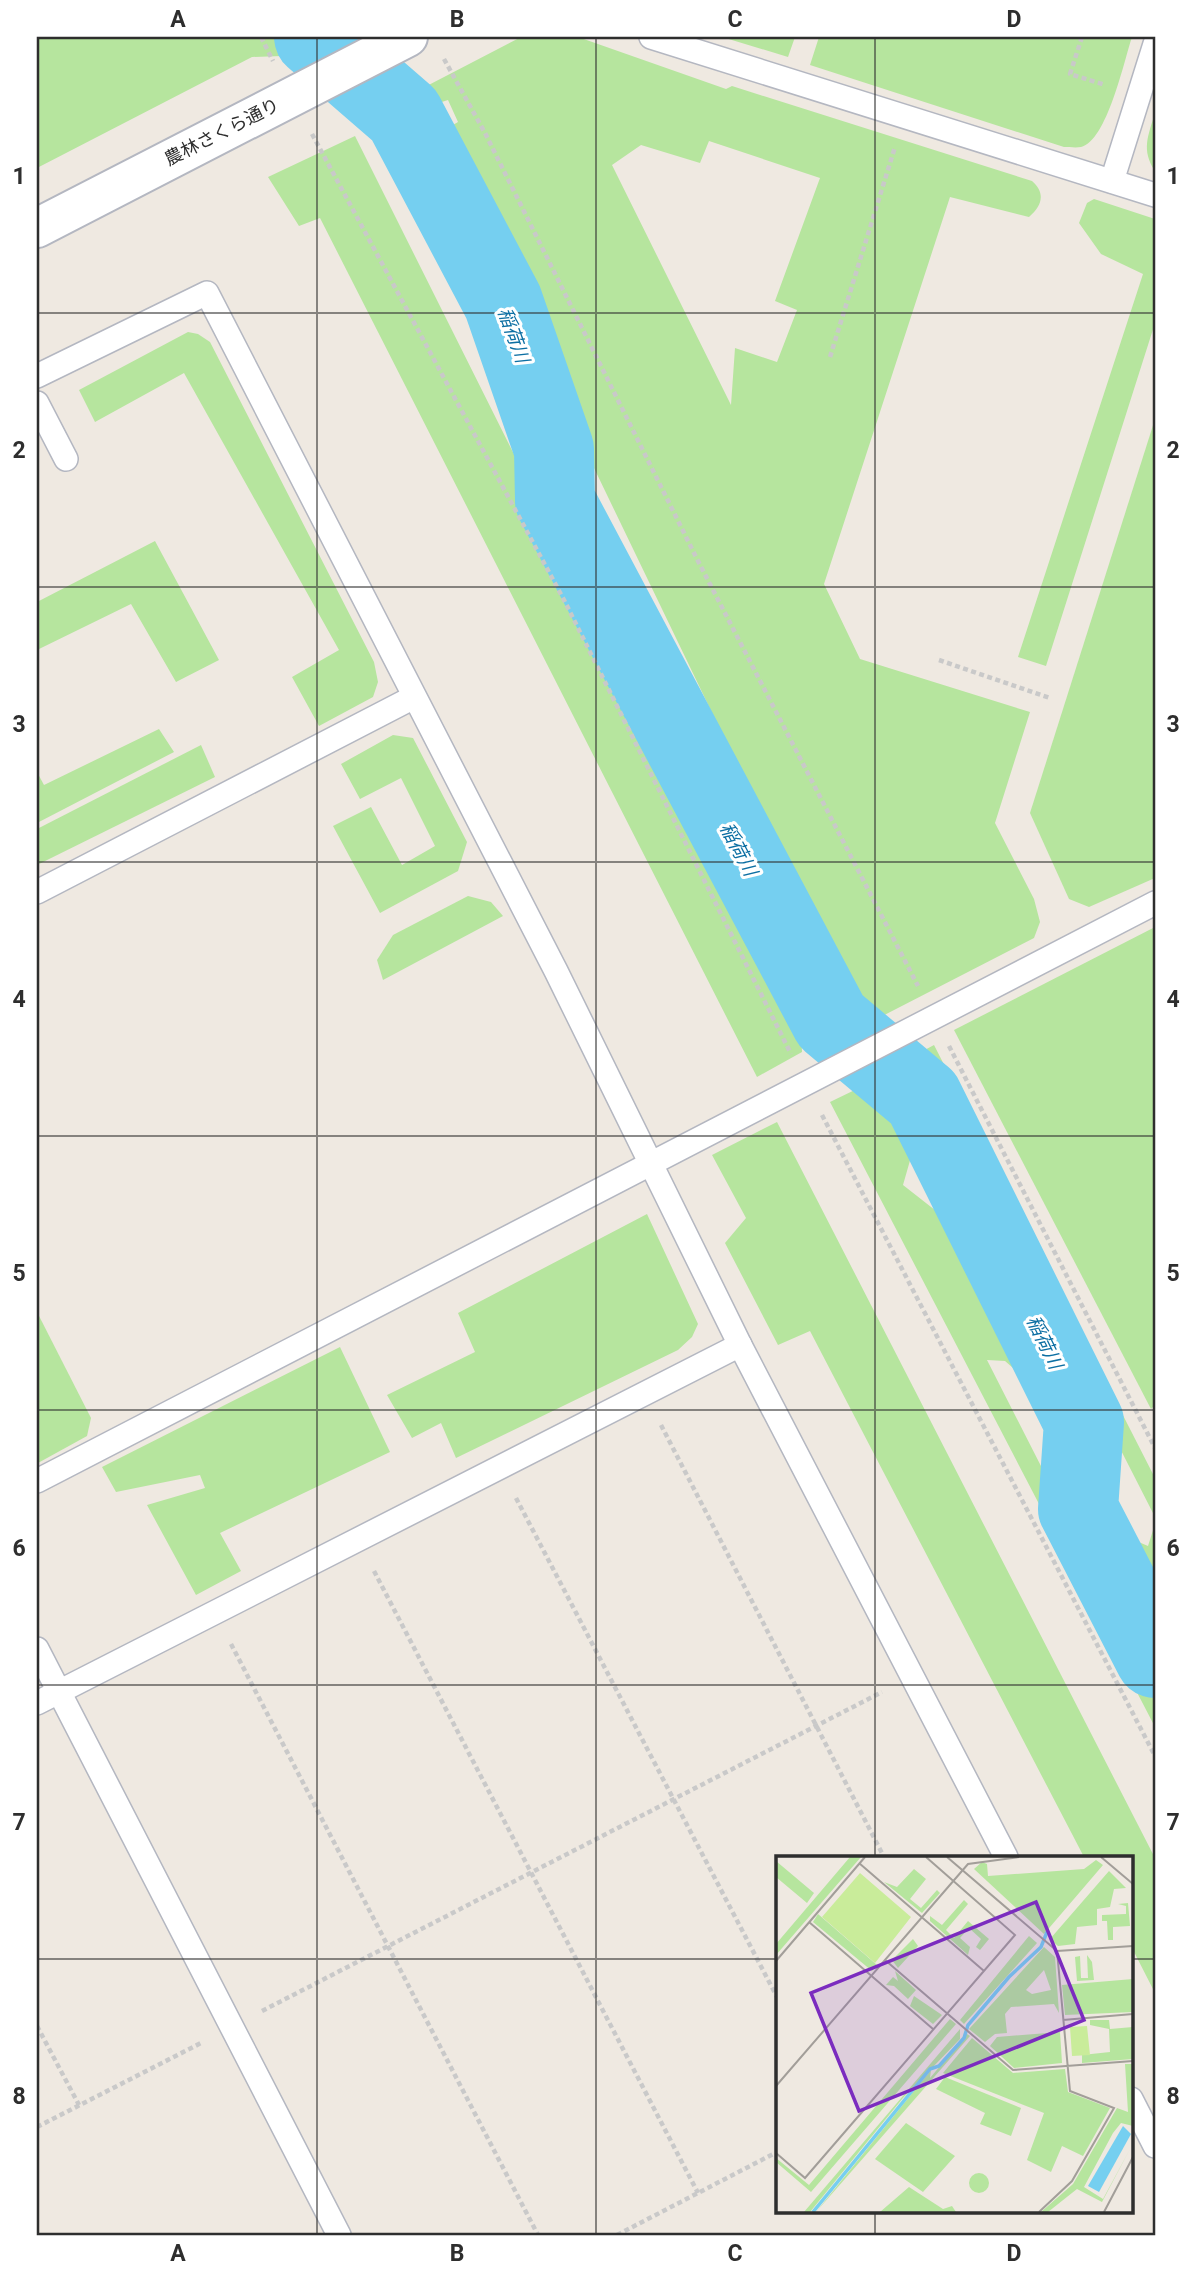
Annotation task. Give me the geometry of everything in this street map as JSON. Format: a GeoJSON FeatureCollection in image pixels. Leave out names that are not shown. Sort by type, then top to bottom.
{"type":"FeatureCollection","features":[{"type":"Feature","properties":{"kind":"street","name":"農林さくら通り"},"geometry":{"type":"LineString","coordinates":[[37,228],[408,37]]}},
{"type":"Feature","properties":{"kind":"lane"},"geometry":{"type":"LineString","coordinates":[[651,37],[1155,195]]}},
{"type":"Feature","properties":{"kind":"lane"},"geometry":{"type":"LineString","coordinates":[[1112,181],[1155,44]]}},
{"type":"Feature","properties":{"kind":"lane"},"geometry":{"type":"LineString","coordinates":[[37,376],[207,293],[654,1165],[740,1345],[1005,1856]]}},
{"type":"Feature","properties":{"kind":"lane"},"geometry":{"type":"LineString","coordinates":[[37,403],[66,459]]}},
{"type":"Feature","properties":{"kind":"lane"},"geometry":{"type":"LineString","coordinates":[[37,892],[414,697]]}},
{"type":"Feature","properties":{"kind":"lane"},"geometry":{"type":"LineString","coordinates":[[37,1481],[654,1165],[1155,903]]}},
{"type":"Feature","properties":{"kind":"lane"},"geometry":{"type":"LineString","coordinates":[[37,1703],[740,1345]]}},
{"type":"Feature","properties":{"kind":"lane"},"geometry":{"type":"LineString","coordinates":[[37,1649],[340,2235]]}},
{"type":"Feature","properties":{"kind":"lane"},"geometry":{"type":"LineString","coordinates":[[1132,2101],[1155,2146]]}},
{"type":"Feature","properties":{"kind":"path"},"geometry":{"type":"LineString","coordinates":[[261,37],[295,95],[564,600],[813,1080],[1155,1756]]}},
{"type":"Feature","properties":{"kind":"path"},"geometry":{"type":"LineString","coordinates":[[1082,37],[1070,74],[1140,95]]}},
{"type":"Feature","properties":{"kind":"path"},"geometry":{"type":"LineString","coordinates":[[442,57],[485,133],[929,1020],[1155,1448]]}},
{"type":"Feature","properties":{"kind":"path"},"geometry":{"type":"LineString","coordinates":[[830,357],[905,117]]}},
{"type":"Feature","properties":{"kind":"path"},"geometry":{"type":"LineString","coordinates":[[939,660],[1050,698]]}},
{"type":"Feature","properties":{"kind":"path"},"geometry":{"type":"LineString","coordinates":[[645,1393],[883,1856]]}},
{"type":"Feature","properties":{"kind":"path"},"geometry":{"type":"LineString","coordinates":[[500,1466],[776,1995]]}},
{"type":"Feature","properties":{"kind":"path"},"geometry":{"type":"LineString","coordinates":[[358,1539],[698,2193]]}},
{"type":"Feature","properties":{"kind":"path"},"geometry":{"type":"LineString","coordinates":[[214,1612],[390,1945],[538,2235]]}},
{"type":"Feature","properties":{"kind":"path"},"geometry":{"type":"LineString","coordinates":[[37,2127],[912,1676]]}},
{"type":"Feature","properties":{"kind":"path"},"geometry":{"type":"LineString","coordinates":[[37,2026],[79,2106]]}},
{"type":"Feature","properties":{"kind":"path"},"geometry":{"type":"LineString","coordinates":[[617,2235],[776,2153]]}},
{"type":"Feature","properties":{"kind":"green space"},"geometry":{"type":"Polygon","coordinates":[[[37,37],[305,37],[307,41],[282,56],[252,57],[37,168],[37,37]]]}},
{"type":"Feature","properties":{"kind":"green space"},"geometry":{"type":"Polygon","coordinates":[[[521,37],[578,37],[726,89],[732,86],[1032,181],[1039,190],[1041,199],[1029,217],[950,197],[824,584],[860,659],[1030,712],[995,823],[1034,899],[1040,922],[1034,938],[863,1026],[434,136],[458,122],[448,100],[426,107],[419,90],[521,37]],[[709,141],[700,163],[641,145],[612,165],[731,405],[735,348],[777,362],[797,310],[775,301],[820,178],[709,141]]]}},
{"type":"Feature","properties":{"kind":"green space"},"geometry":{"type":"Polygon","coordinates":[[[722,37],[795,37],[788,57],[722,37]]]}},
{"type":"Feature","properties":{"kind":"green space"},"geometry":{"type":"Polygon","coordinates":[[[819,37],[1132,37],[1113,99],[1099,131],[1090,142],[1081,147],[1064,147],[810,65],[819,37]]]}},
{"type":"Feature","properties":{"kind":"green space"},"geometry":{"type":"Polygon","coordinates":[[[1155,113],[1155,171],[1147,149],[1155,113]]]}},
{"type":"Feature","properties":{"kind":"green space"},"geometry":{"type":"Polygon","coordinates":[[[355,136],[801,1029],[802,1052],[757,1077],[320,218],[299,226],[268,177],[355,136]]]}},
{"type":"Feature","properties":{"kind":"green space"},"geometry":{"type":"Polygon","coordinates":[[[1094,199],[1155,219],[1155,323],[1046,666],[1018,657],[1143,274],[1101,254],[1079,223],[1087,203],[1094,199]]]}},
{"type":"Feature","properties":{"kind":"green space"},"geometry":{"type":"Polygon","coordinates":[[[188,332],[198,334],[210,342],[374,662],[378,682],[373,697],[319,726],[292,677],[339,650],[184,373],[95,422],[79,390],[188,332]]]}},
{"type":"Feature","properties":{"kind":"green space"},"geometry":{"type":"Polygon","coordinates":[[[1155,419],[1155,878],[1089,907],[1069,899],[1030,813],[1155,419]]]}},
{"type":"Feature","properties":{"kind":"green space"},"geometry":{"type":"Polygon","coordinates":[[[155,541],[219,660],[176,682],[131,604],[37,650],[37,602],[155,541]]]}},
{"type":"Feature","properties":{"kind":"green space"},"geometry":{"type":"Polygon","coordinates":[[[159,729],[174,752],[37,823],[37,772],[44,785],[159,729]]]}},
{"type":"Feature","properties":{"kind":"green space"},"geometry":{"type":"Polygon","coordinates":[[[393,735],[413,738],[467,842],[458,871],[380,913],[333,826],[371,807],[402,865],[435,846],[401,778],[360,799],[341,764],[393,735]]]}},
{"type":"Feature","properties":{"kind":"green space"},"geometry":{"type":"Polygon","coordinates":[[[201,745],[215,777],[37,865],[37,829],[201,745]]]}},
{"type":"Feature","properties":{"kind":"green space"},"geometry":{"type":"Polygon","coordinates":[[[468,896],[491,902],[503,916],[383,980],[377,960],[393,935],[468,896]]]}},
{"type":"Feature","properties":{"kind":"green space"},"geometry":{"type":"Polygon","coordinates":[[[1155,927],[1155,1405],[1151,1409],[954,1030],[1155,927]]]}},
{"type":"Feature","properties":{"kind":"green space"},"geometry":{"type":"Polygon","coordinates":[[[934,1045],[1155,1478],[1155,1517],[935,1086],[906,1060],[934,1045]]]}},
{"type":"Feature","properties":{"kind":"green space"},"geometry":{"type":"Polygon","coordinates":[[[863,1086],[898,1101],[917,1136],[903,1185],[954,1225],[1059,1408],[1005,1361],[987,1360],[1155,1690],[1155,1727],[830,1102],[863,1086]]]}},
{"type":"Feature","properties":{"kind":"green space"},"geometry":{"type":"Polygon","coordinates":[[[777,1122],[1155,1858],[1155,1993],[1132,1948],[1132,1856],[1083,1856],[810,1331],[778,1345],[725,1243],[746,1218],[712,1155],[777,1122]]]}},
{"type":"Feature","properties":{"kind":"green space"},"geometry":{"type":"Polygon","coordinates":[[[647,1214],[698,1324],[692,1337],[678,1350],[456,1458],[441,1423],[412,1438],[387,1395],[475,1352],[458,1313],[647,1214]]]}},
{"type":"Feature","properties":{"kind":"green space"},"geometry":{"type":"Polygon","coordinates":[[[37,1312],[91,1418],[87,1436],[38,1463],[37,1312]]]}},
{"type":"Feature","properties":{"kind":"green space"},"geometry":{"type":"Polygon","coordinates":[[[340,1347],[390,1452],[220,1533],[241,1571],[196,1595],[147,1505],[205,1488],[200,1475],[116,1492],[102,1467],[340,1347]]]}},
{"type":"Feature","properties":{"kind":"green space"},"geometry":{"type":"Polygon","coordinates":[[[1102,1494],[1127,1537],[1148,1546],[1155,1524],[1155,1623],[1092,1503],[1102,1494]]]}},
{"type":"Feature","properties":{"kind":"waterway","name":"稲荷川"},"geometry":{"type":"LineString","coordinates":[[314,37],[404,115],[503,302],[554,449],[555,501],[831,1021],[923,1098],[1084,1422],[1078,1509],[1155,1658]]}}]}
